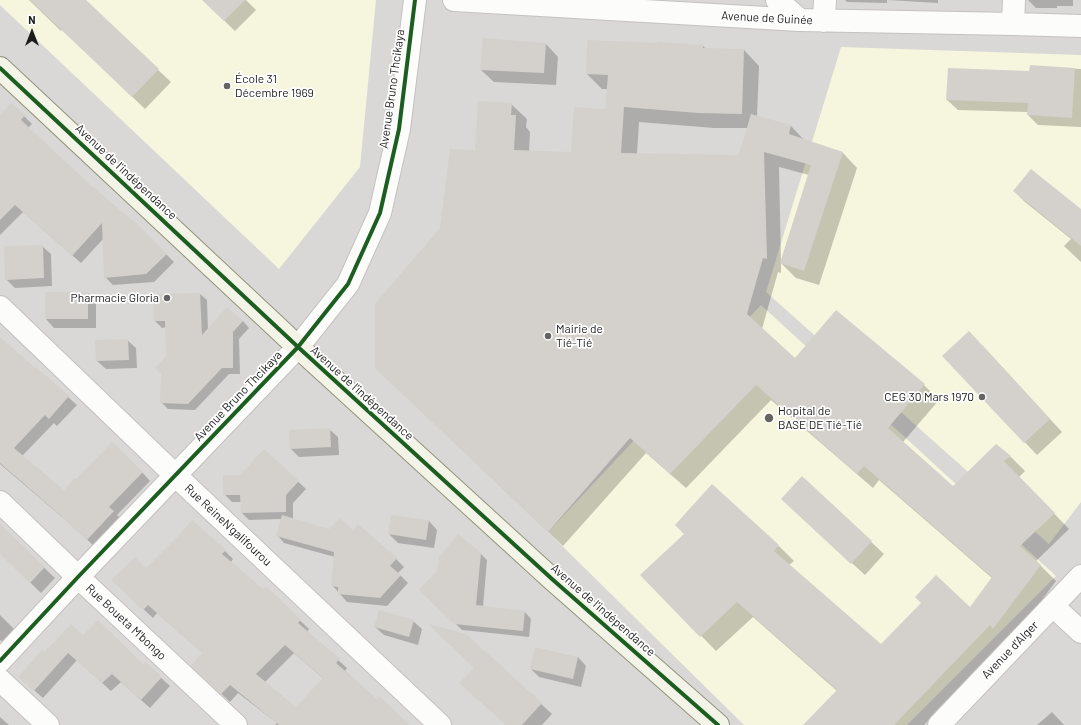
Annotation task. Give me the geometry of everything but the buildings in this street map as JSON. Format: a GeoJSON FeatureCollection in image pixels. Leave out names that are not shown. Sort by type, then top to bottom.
{"type":"FeatureCollection","features":[{"type":"Feature","properties":{"kind":"street","name":"Avenue Bruno Thcikaya"},"geometry":{"type":"LineString","coordinates":[[0,661],[78,576],[298,348],[348,284],[380,213],[399,129],[415,0]]}},
{"type":"Feature","properties":{"kind":"street","name":"Avenue de Guinée"},"geometry":{"type":"LineString","coordinates":[[454,0],[800,20],[824,10],[1013,24],[1081,26]]}},
{"type":"Feature","properties":{"kind":"street"},"geometry":{"type":"LineString","coordinates":[[777,0],[800,20]]}},
{"type":"Feature","properties":{"kind":"street"},"geometry":{"type":"LineString","coordinates":[[1013,24],[1014,0]]}},
{"type":"Feature","properties":{"kind":"street","name":"Avenue de l'indépendance"},"geometry":{"type":"LineString","coordinates":[[0,68],[298,348],[546,573],[718,725]]}},
{"type":"Feature","properties":{"kind":"street","name":"Rue ReineN'galifourou"},"geometry":{"type":"LineString","coordinates":[[0,307],[175,475],[440,725]]}},
{"type":"Feature","properties":{"kind":"street","name":"Rue Boueta M'bongo"},"geometry":{"type":"LineString","coordinates":[[0,502],[236,725]]}},
{"type":"Feature","properties":{"kind":"street","name":"Avenue d'Alger"},"geometry":{"type":"LineString","coordinates":[[950,721],[996,664],[1081,576]]}},
{"type":"Feature","properties":{"kind":"street"},"geometry":{"type":"LineString","coordinates":[[1053,606],[1081,632]]}},
{"type":"Feature","properties":{"kind":"street"},"geometry":{"type":"LineString","coordinates":[[0,680],[48,725]]}},
{"type":"Feature","properties":{"kind":"shaded area"},"geometry":{"type":"Polygon","coordinates":[[[0,0],[1081,0],[1081,725],[0,725],[0,0]]]}},
{"type":"Feature","properties":{"kind":"shaded area","name":"École 31 Décembre 1969"},"geometry":{"type":"Polygon","coordinates":[[[0,0],[376,0],[360,167],[279,269],[0,5],[0,0]]]}},
{"type":"Feature","properties":{"kind":"shaded area","name":"CEG 30 Mars 1970"},"geometry":{"type":"Polygon","coordinates":[[[841,47],[1081,55],[1081,502],[1049,544],[766,292],[841,47]]]}},
{"type":"Feature","properties":{"kind":"shaded area","name":"Hopital de BASE DE Tié-Tié"},"geometry":{"type":"Polygon","coordinates":[[[761,305],[1056,576],[907,725],[744,725],[548,532],[761,305]]]}},
{"type":"Feature","properties":{"kind":"cycle path"},"geometry":{"type":"LineString","coordinates":[[0,661],[78,577],[298,347],[348,284],[380,213],[399,129],[415,0]]}},
{"type":"Feature","properties":{"kind":"cycle path"},"geometry":{"type":"LineString","coordinates":[[0,68],[298,347],[552,579],[718,725]]}},
{"type":"Feature","properties":{"kind":"place","name":"École 31 Décembre 1969"},"geometry":{"type":"Point","coordinates":[227,86]}},
{"type":"Feature","properties":{"kind":"place","name":"Pharmacie Gloria"},"geometry":{"type":"Point","coordinates":[167,298]}},
{"type":"Feature","properties":{"kind":"place","name":"Mairie de Tié-Tié"},"geometry":{"type":"Point","coordinates":[548,336]}},
{"type":"Feature","properties":{"kind":"place","name":"CEG 30 Mars 1970"},"geometry":{"type":"Point","coordinates":[982,397]}},
{"type":"Feature","properties":{"kind":"place","name":"Hopital de BASE DE Tié-Tié"},"geometry":{"type":"Point","coordinates":[769,418]}}]}
